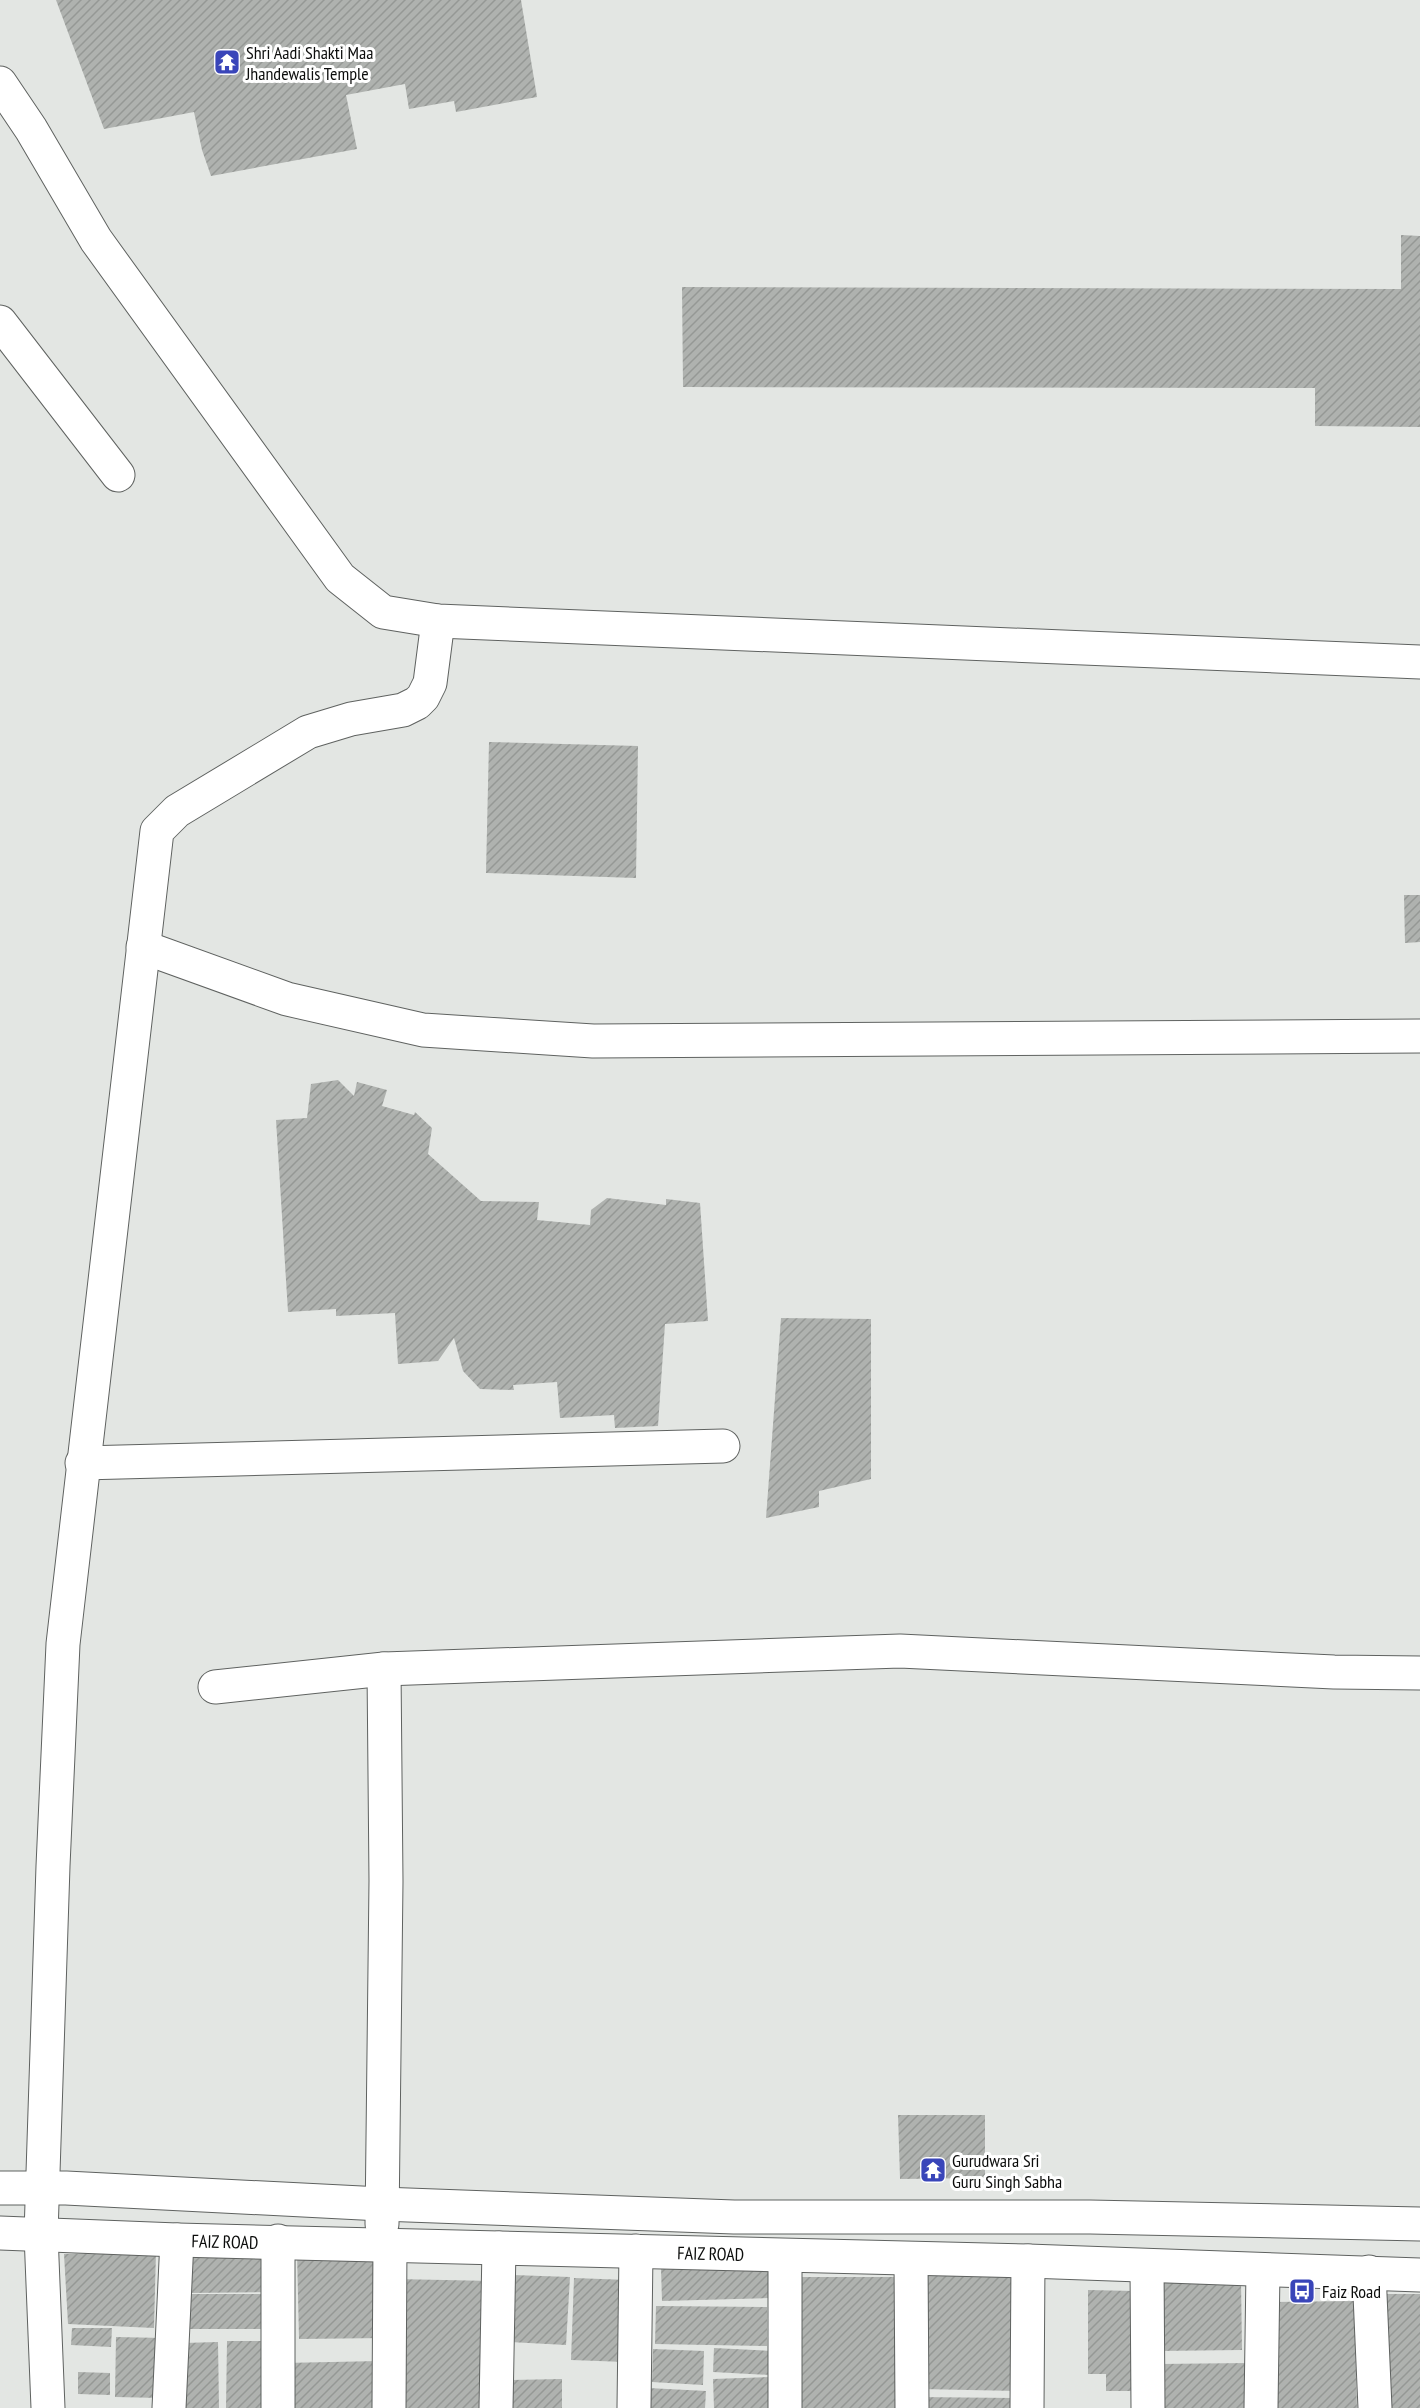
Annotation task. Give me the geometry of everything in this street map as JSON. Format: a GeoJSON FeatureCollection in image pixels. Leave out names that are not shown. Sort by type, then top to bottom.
{"type":"FeatureCollection","features":[{"type":"Feature","properties":{"kind":"street"},"geometry":{"type":"LineString","coordinates":[[0,83],[31,129],[96,240],[340,578],[383,612],[438,621],[1420,662]]}},
{"type":"Feature","properties":{"kind":"street"},"geometry":{"type":"LineString","coordinates":[[0,321],[118,475]]}},
{"type":"Feature","properties":{"kind":"street"},"geometry":{"type":"LineString","coordinates":[[48,2408],[42,2234],[52,1878],[63,1644],[82,1463],[157,831],[177,811],[308,732],[351,718],[404,710],[417,703],[430,683],[438,621]]}},
{"type":"Feature","properties":{"kind":"street"},"geometry":{"type":"LineString","coordinates":[[143,947],[287,999],[423,1030],[593,1041],[1420,1036]]}},
{"type":"Feature","properties":{"kind":"street"},"geometry":{"type":"LineString","coordinates":[[82,1463],[723,1446]]}},
{"type":"Feature","properties":{"kind":"street"},"geometry":{"type":"LineString","coordinates":[[214,1687],[384,1669],[900,1651],[1334,1672],[1420,1673]]}},
{"type":"Feature","properties":{"kind":"street"},"geometry":{"type":"LineString","coordinates":[[384,1669],[386,1881],[381,2204],[386,2244],[389,2408]]}},
{"type":"Feature","properties":{"kind":"street"},"geometry":{"type":"LineString","coordinates":[[0,2188],[734,2217],[1090,2217],[1420,2224]]}},
{"type":"Feature","properties":{"kind":"street","name":"FAIZ ROAD"},"geometry":{"type":"LineString","coordinates":[[0,2232],[177,2240],[386,2244],[785,2257],[1028,2261],[1420,2275]]}},
{"type":"Feature","properties":{"kind":"street"},"geometry":{"type":"LineString","coordinates":[[169,2408],[177,2240]]}},
{"type":"Feature","properties":{"kind":"street"},"geometry":{"type":"LineString","coordinates":[[278,2241],[278,2408]]}},
{"type":"Feature","properties":{"kind":"street"},"geometry":{"type":"LineString","coordinates":[[496,2408],[499,2248]]}},
{"type":"Feature","properties":{"kind":"street"},"geometry":{"type":"LineString","coordinates":[[634,2408],[636,2251]]}},
{"type":"Feature","properties":{"kind":"street"},"geometry":{"type":"LineString","coordinates":[[785,2257],[785,2408]]}},
{"type":"Feature","properties":{"kind":"street"},"geometry":{"type":"LineString","coordinates":[[911,2259],[912,2408]]}},
{"type":"Feature","properties":{"kind":"street"},"geometry":{"type":"LineString","coordinates":[[1027,2408],[1028,2261]]}},
{"type":"Feature","properties":{"kind":"street"},"geometry":{"type":"LineString","coordinates":[[1148,2266],[1148,2408]]}},
{"type":"Feature","properties":{"kind":"street"},"geometry":{"type":"LineString","coordinates":[[1261,2408],[1263,2270]]}},
{"type":"Feature","properties":{"kind":"street"},"geometry":{"type":"LineString","coordinates":[[1369,2272],[1376,2408]]}},
{"type":"Feature","properties":{"kind":"building"},"geometry":{"type":"Polygon","coordinates":[[[56,0],[521,0],[537,97],[456,112],[454,101],[409,109],[405,84],[346,95],[357,149],[211,176],[202,150],[194,112],[104,129],[56,0]]]}},
{"type":"Feature","properties":{"kind":"building"},"geometry":{"type":"Polygon","coordinates":[[[1401,235],[1420,236],[1420,427],[1315,426],[1315,388],[683,387],[682,287],[1401,289],[1401,235]]]}},
{"type":"Feature","properties":{"kind":"building"},"geometry":{"type":"Polygon","coordinates":[[[489,742],[638,746],[636,878],[486,873],[489,742]]]}},
{"type":"Feature","properties":{"kind":"building"},"geometry":{"type":"Polygon","coordinates":[[[1404,895],[1420,895],[1420,942],[1405,943],[1404,895]]]}},
{"type":"Feature","properties":{"kind":"building"},"geometry":{"type":"Polygon","coordinates":[[[338,1080],[354,1096],[357,1082],[387,1090],[382,1106],[414,1115],[415,1112],[432,1128],[428,1154],[481,1201],[539,1202],[537,1220],[590,1225],[591,1210],[607,1198],[666,1205],[666,1199],[700,1203],[708,1321],[665,1324],[658,1426],[615,1428],[614,1415],[560,1418],[557,1382],[513,1385],[514,1390],[480,1389],[463,1371],[454,1338],[438,1361],[398,1364],[395,1313],[336,1316],[336,1309],[288,1312],[276,1120],[307,1118],[311,1084],[338,1080]]]}},
{"type":"Feature","properties":{"kind":"building"},"geometry":{"type":"Polygon","coordinates":[[[781,1318],[871,1319],[871,1479],[819,1491],[819,1507],[766,1518],[781,1318]]]}},
{"type":"Feature","properties":{"kind":"building"},"geometry":{"type":"Polygon","coordinates":[[[898,2115],[985,2115],[985,2178],[900,2179],[898,2115]]]}},
{"type":"Feature","properties":{"kind":"building"},"geometry":{"type":"Polygon","coordinates":[[[270,2247],[270,2292],[189,2293],[188,2248],[270,2247]]]}},
{"type":"Feature","properties":{"kind":"building"},"geometry":{"type":"Polygon","coordinates":[[[383,2251],[385,2338],[299,2339],[297,2252],[383,2251]]]}},
{"type":"Feature","properties":{"kind":"building"},"geometry":{"type":"Polygon","coordinates":[[[156,2252],[154,2328],[68,2324],[64,2254],[156,2252]]]}},
{"type":"Feature","properties":{"kind":"building"},"geometry":{"type":"Polygon","coordinates":[[[768,2266],[769,2298],[662,2301],[661,2269],[768,2266]]]}},
{"type":"Feature","properties":{"kind":"building"},"geometry":{"type":"Polygon","coordinates":[[[923,2272],[1020,2275],[1018,2391],[921,2389],[923,2272]]]}},
{"type":"Feature","properties":{"kind":"building"},"geometry":{"type":"Polygon","coordinates":[[[513,2275],[570,2277],[566,2345],[510,2342],[513,2275]]]}},
{"type":"Feature","properties":{"kind":"building"},"geometry":{"type":"Polygon","coordinates":[[[795,2277],[902,2277],[902,2408],[795,2408],[795,2277]]]}},
{"type":"Feature","properties":{"kind":"building"},"geometry":{"type":"Polygon","coordinates":[[[574,2278],[628,2280],[625,2362],[571,2360],[574,2278]]]}},
{"type":"Feature","properties":{"kind":"building"},"geometry":{"type":"Polygon","coordinates":[[[395,2279],[493,2281],[491,2408],[394,2408],[395,2279]]]}},
{"type":"Feature","properties":{"kind":"building"},"geometry":{"type":"Polygon","coordinates":[[[1241,2280],[1242,2350],[1158,2351],[1156,2281],[1241,2280]]]}},
{"type":"Feature","properties":{"kind":"building"},"geometry":{"type":"Polygon","coordinates":[[[1088,2290],[1134,2291],[1133,2391],[1106,2391],[1106,2374],[1088,2374],[1088,2290]]]}},
{"type":"Feature","properties":{"kind":"building"},"geometry":{"type":"Polygon","coordinates":[[[187,2294],[266,2294],[266,2329],[186,2329],[187,2294]]]}},
{"type":"Feature","properties":{"kind":"building"},"geometry":{"type":"Polygon","coordinates":[[[1382,2294],[1420,2294],[1420,2408],[1382,2408],[1382,2294]]]}},
{"type":"Feature","properties":{"kind":"building"},"geometry":{"type":"Polygon","coordinates":[[[1354,2301],[1357,2408],[1275,2408],[1273,2302],[1354,2301]]]}},
{"type":"Feature","properties":{"kind":"building"},"geometry":{"type":"Polygon","coordinates":[[[656,2306],[767,2307],[767,2346],[655,2344],[656,2306]]]}},
{"type":"Feature","properties":{"kind":"building"},"geometry":{"type":"Polygon","coordinates":[[[72,2328],[112,2328],[111,2347],[71,2345],[72,2328]]]}},
{"type":"Feature","properties":{"kind":"building"},"geometry":{"type":"Polygon","coordinates":[[[116,2337],[163,2338],[161,2398],[115,2397],[116,2337]]]}},
{"type":"Feature","properties":{"kind":"building"},"geometry":{"type":"Polygon","coordinates":[[[227,2341],[274,2341],[273,2408],[226,2408],[227,2341]]]}},
{"type":"Feature","properties":{"kind":"building"},"geometry":{"type":"Polygon","coordinates":[[[218,2342],[219,2408],[185,2408],[183,2343],[218,2342]]]}},
{"type":"Feature","properties":{"kind":"building"},"geometry":{"type":"Polygon","coordinates":[[[714,2348],[772,2351],[771,2375],[713,2372],[714,2348]]]}},
{"type":"Feature","properties":{"kind":"building"},"geometry":{"type":"Polygon","coordinates":[[[653,2349],[704,2351],[703,2385],[652,2382],[653,2349]]]}},
{"type":"Feature","properties":{"kind":"building"},"geometry":{"type":"Polygon","coordinates":[[[380,2361],[381,2408],[284,2408],[283,2363],[380,2361]]]}},
{"type":"Feature","properties":{"kind":"building"},"geometry":{"type":"Polygon","coordinates":[[[1248,2363],[1249,2408],[1160,2408],[1159,2364],[1248,2363]]]}},
{"type":"Feature","properties":{"kind":"building"},"geometry":{"type":"Polygon","coordinates":[[[78,2372],[110,2373],[110,2395],[78,2394],[78,2372]]]}},
{"type":"Feature","properties":{"kind":"building"},"geometry":{"type":"Polygon","coordinates":[[[772,2377],[773,2408],[714,2408],[713,2379],[772,2377]]]}},
{"type":"Feature","properties":{"kind":"building"},"geometry":{"type":"Polygon","coordinates":[[[562,2379],[562,2408],[511,2408],[511,2380],[562,2379]]]}},
{"type":"Feature","properties":{"kind":"building"},"geometry":{"type":"Polygon","coordinates":[[[648,2388],[706,2391],[705,2408],[646,2408],[648,2388]]]}},
{"type":"Feature","properties":{"kind":"building"},"geometry":{"type":"Polygon","coordinates":[[[917,2397],[1013,2398],[1013,2408],[917,2408],[917,2397]]]}},
{"type":"Feature","properties":{"kind":"place","name":"Shri Aadi Shakti Maa Jhandewalis Temple"},"geometry":{"type":"Point","coordinates":[227,62]}},
{"type":"Feature","properties":{"kind":"place","name":"Gurudwara Sri Guru Singh Sabha"},"geometry":{"type":"Point","coordinates":[933,2170]}},
{"type":"Feature","properties":{"kind":"place","name":"Faiz Road"},"geometry":{"type":"Point","coordinates":[1302,2291]}}]}
